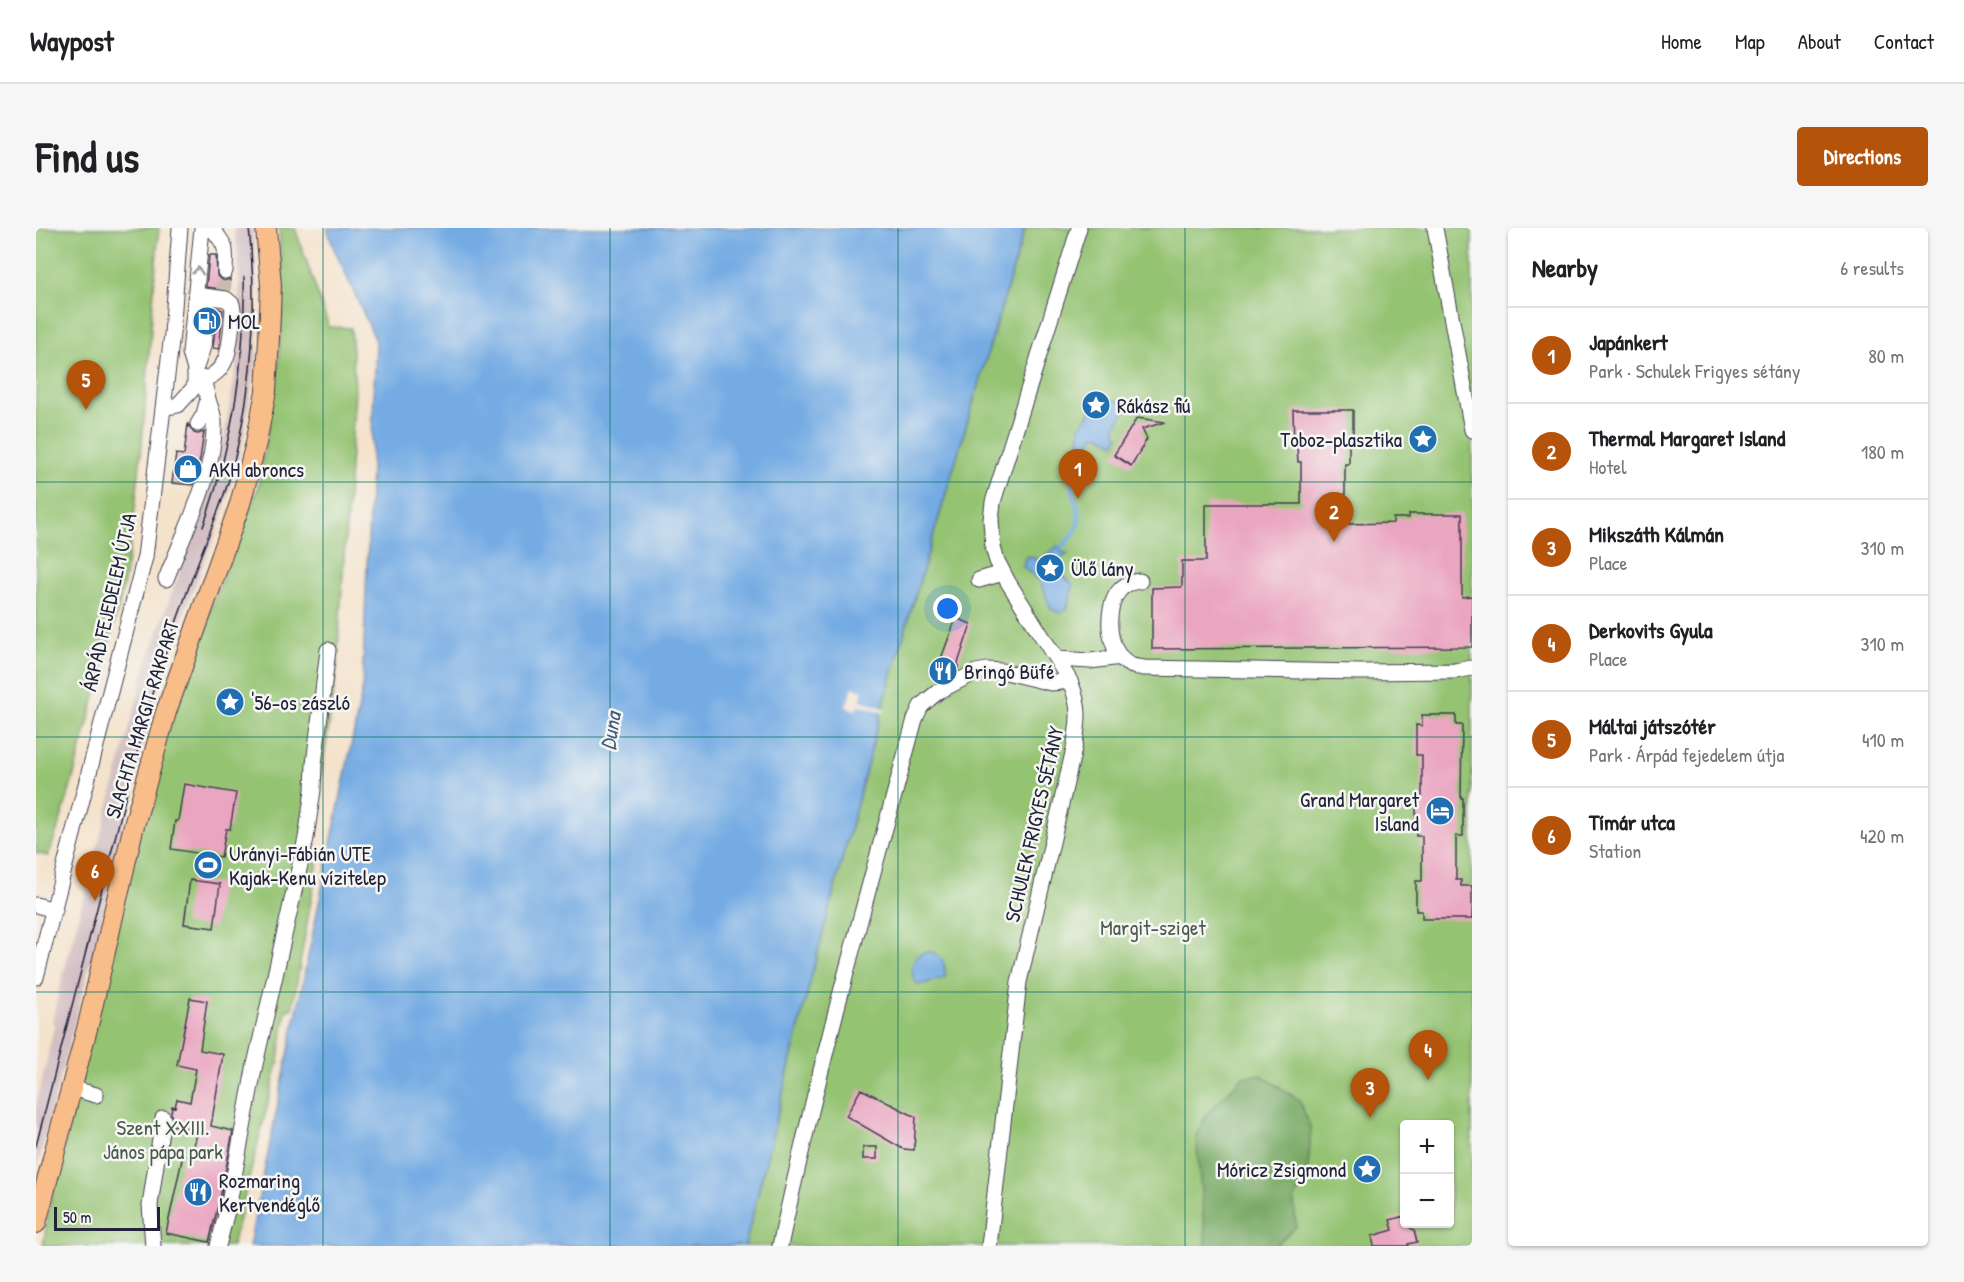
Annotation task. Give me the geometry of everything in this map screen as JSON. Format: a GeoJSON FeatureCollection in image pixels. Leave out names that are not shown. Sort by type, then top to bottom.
{"type":"FeatureCollection","features":[{"type":"Feature","properties":{"kind":"main road","name":"SLACHTA MARGIT RAKPART"},"geometry":{"type":"LineString","coordinates":[[36,1224],[89,1021],[133,829],[166,712],[240,504],[256,443],[266,391],[270,339],[271,285],[266,228]]}},
{"type":"Feature","properties":{"kind":"street","name":"ÁRPÁD FEJEDELEM ÚTJA"},"geometry":{"type":"LineString","coordinates":[[36,977],[145,557],[172,334],[180,228]]}},
{"type":"Feature","properties":{"kind":"street"},"geometry":{"type":"LineString","coordinates":[[196,295],[202,228]]}},
{"type":"Feature","properties":{"kind":"street"},"geometry":{"type":"LineString","coordinates":[[212,228],[222,238],[226,249],[225,271]]}},
{"type":"Feature","properties":{"kind":"street","name":"SCHULEK FRIGYES SÉTÁNY"},"geometry":{"type":"LineString","coordinates":[[989,1246],[1019,982],[1076,738],[1079,713],[1078,700],[1070,681],[1003,573],[993,547],[991,520],[993,502],[1079,228]]}},
{"type":"Feature","properties":{"kind":"street"},"geometry":{"type":"LineString","coordinates":[[1435,228],[1472,430]]}},
{"type":"Feature","properties":{"kind":"street"},"geometry":{"type":"LineString","coordinates":[[163,408],[178,405],[216,364],[223,297],[196,295]]}},
{"type":"Feature","properties":{"kind":"street"},"geometry":{"type":"LineString","coordinates":[[166,579],[205,480],[210,458],[214,419],[201,379],[207,306],[196,295]]}},
{"type":"Feature","properties":{"kind":"street"},"geometry":{"type":"LineString","coordinates":[[201,379],[226,379]]}},
{"type":"Feature","properties":{"kind":"street"},"geometry":{"type":"LineString","coordinates":[[198,424],[204,414],[208,399]]}},
{"type":"Feature","properties":{"kind":"street"},"geometry":{"type":"LineString","coordinates":[[979,580],[1003,573]]}},
{"type":"Feature","properties":{"kind":"street"},"geometry":{"type":"LineString","coordinates":[[1140,581],[1128,583],[1118,592],[1109,626],[1114,648],[1121,657],[1129,664],[1144,668],[1360,672],[1455,671],[1472,668]]}},
{"type":"Feature","properties":{"kind":"street"},"geometry":{"type":"LineString","coordinates":[[218,1246],[306,838],[328,650]]}},
{"type":"Feature","properties":{"kind":"street"},"geometry":{"type":"LineString","coordinates":[[1057,659],[1090,661],[1121,657]]}},
{"type":"Feature","properties":{"kind":"street"},"geometry":{"type":"LineString","coordinates":[[780,1246],[816,1085],[909,742],[921,706],[939,691],[976,672],[987,670],[1002,671],[1051,683],[1070,681]]}},
{"type":"Feature","properties":{"kind":"street"},"geometry":{"type":"LineString","coordinates":[[36,905],[55,910]]}},
{"type":"Feature","properties":{"kind":"street"},"geometry":{"type":"LineString","coordinates":[[71,1088],[96,1095]]}},
{"type":"Feature","properties":{"kind":"street"},"geometry":{"type":"LineString","coordinates":[[153,1246],[150,1205],[163,1118]]}},
{"type":"Feature","properties":{"kind":"shaded area"},"geometry":{"type":"Polygon","coordinates":[[[234,228],[252,228],[256,264],[257,355],[242,445],[222,517],[163,666],[107,898],[36,1171],[36,1103],[54,1026],[52,1020],[62,979],[147,662],[202,510],[224,437],[239,352],[239,264],[234,228]]]}},
{"type":"Feature","properties":{"kind":"green space"},"geometry":{"type":"Polygon","coordinates":[[[36,228],[159,228],[143,435],[125,576],[72,780],[48,856],[36,853],[36,228]]]}},
{"type":"Feature","properties":{"kind":"green space","name":"Szent XXIII. János pápa park"},"geometry":{"type":"Polygon","coordinates":[[[279,228],[295,228],[329,327],[351,328],[355,391],[336,678],[312,835],[319,855],[292,1009],[286,1010],[279,1059],[232,1246],[43,1246],[49,1210],[160,735],[258,488],[278,369],[283,293],[279,228]]]}},
{"type":"Feature","properties":{"kind":"green space","name":"Margit-sziget"},"geometry":{"type":"Polygon","coordinates":[[[1025,228],[1472,228],[1472,1246],[745,1246],[813,970],[884,701],[1025,228]]]}},
{"type":"Feature","properties":{"kind":"green space"},"geometry":{"type":"Polygon","coordinates":[[[1261,1075],[1299,1100],[1311,1129],[1308,1167],[1294,1201],[1296,1227],[1274,1246],[1206,1246],[1196,1136],[1206,1115],[1243,1076],[1261,1075]]]}},
{"type":"Feature","properties":{"kind":"water","name":"Duna"},"geometry":{"type":"Polygon","coordinates":[[[327,228],[1025,228],[884,701],[813,970],[745,1246],[249,1246],[362,692],[376,341],[327,228]]]}},
{"type":"Feature","properties":{"kind":"water"},"geometry":{"type":"Polygon","coordinates":[[[1096,392],[1107,399],[1131,402],[1129,409],[1125,411],[1116,425],[1119,436],[1115,444],[1099,434],[1082,449],[1079,446],[1080,426],[1090,413],[1090,396],[1096,392]]]}},
{"type":"Feature","properties":{"kind":"water"},"geometry":{"type":"Polygon","coordinates":[[[1058,546],[1062,552],[1068,554],[1057,561],[1061,573],[1073,585],[1067,609],[1060,613],[1051,609],[1040,581],[1023,567],[1025,558],[1029,556],[1039,560],[1058,546]]]}},
{"type":"Feature","properties":{"kind":"water"},"geometry":{"type":"Polygon","coordinates":[[[926,952],[936,954],[942,959],[945,978],[919,985],[913,975],[913,963],[916,956],[926,952]]]}},
{"type":"Feature","properties":{"kind":"pier"},"geometry":{"type":"Polygon","coordinates":[[[853,687],[863,691],[860,700],[885,709],[884,713],[858,704],[856,710],[846,707],[853,687]]]}},
{"type":"Feature","properties":{"kind":"building"},"geometry":{"type":"Polygon","coordinates":[[[209,255],[216,255],[217,276],[224,281],[230,279],[229,290],[206,287],[209,255]]]}},
{"type":"Feature","properties":{"kind":"building"},"geometry":{"type":"Polygon","coordinates":[[[217,308],[223,310],[219,349],[213,348],[217,308]]]}},
{"type":"Feature","properties":{"kind":"building"},"geometry":{"type":"Polygon","coordinates":[[[1293,410],[1353,410],[1353,445],[1349,444],[1349,464],[1345,464],[1345,524],[1393,523],[1393,518],[1409,518],[1409,514],[1462,514],[1462,597],[1472,596],[1472,647],[1152,649],[1152,588],[1182,587],[1182,561],[1206,561],[1206,504],[1301,504],[1301,462],[1298,462],[1297,446],[1294,446],[1293,410]]]}},
{"type":"Feature","properties":{"kind":"building"},"geometry":{"type":"Polygon","coordinates":[[[1137,418],[1165,422],[1142,429],[1147,439],[1131,466],[1114,455],[1137,418]]]}},
{"type":"Feature","properties":{"kind":"building","name":"AKH abroncs"},"geometry":{"type":"Polygon","coordinates":[[[188,424],[194,433],[204,432],[193,485],[172,483],[176,454],[184,455],[188,424]]]}},
{"type":"Feature","properties":{"kind":"building"},"geometry":{"type":"Polygon","coordinates":[[[956,618],[971,624],[958,663],[958,670],[946,676],[940,672],[939,664],[956,618]]]}},
{"type":"Feature","properties":{"kind":"building","name":"Grand Margaret Island"},"geometry":{"type":"Polygon","coordinates":[[[1422,715],[1456,715],[1456,725],[1462,725],[1463,836],[1456,836],[1456,880],[1461,880],[1461,886],[1472,886],[1472,919],[1422,919],[1422,911],[1416,911],[1416,881],[1422,881],[1422,836],[1416,836],[1416,798],[1422,798],[1422,755],[1416,755],[1416,725],[1422,726],[1422,715]]]}},
{"type":"Feature","properties":{"kind":"building"},"geometry":{"type":"Polygon","coordinates":[[[184,784],[236,793],[230,829],[226,829],[221,857],[171,849],[184,784]]]}},
{"type":"Feature","properties":{"kind":"building"},"geometry":{"type":"Polygon","coordinates":[[[190,880],[220,884],[214,928],[184,924],[190,880]]]}},
{"type":"Feature","properties":{"kind":"building"},"geometry":{"type":"Polygon","coordinates":[[[190,998],[207,1001],[200,1050],[223,1054],[211,1126],[233,1131],[209,1242],[166,1233],[183,1155],[188,1156],[192,1153],[198,1130],[172,1125],[171,1113],[172,1106],[175,1107],[177,1099],[190,1102],[196,1069],[177,1065],[190,998]]]}},
{"type":"Feature","properties":{"kind":"building"},"geometry":{"type":"Polygon","coordinates":[[[861,1089],[916,1117],[914,1150],[903,1149],[846,1116],[861,1089]]]}},
{"type":"Feature","properties":{"kind":"building"},"geometry":{"type":"Polygon","coordinates":[[[863,1147],[877,1147],[877,1159],[863,1159],[863,1147]]]}},
{"type":"Feature","properties":{"kind":"building"},"geometry":{"type":"Polygon","coordinates":[[[1400,1217],[1400,1228],[1414,1230],[1417,1242],[1408,1244],[1409,1246],[1374,1246],[1372,1236],[1393,1230],[1390,1220],[1400,1217]]]}},
{"type":"Feature","properties":{"kind":"waterway"},"geometry":{"type":"LineString","coordinates":[[1061,548],[1071,537],[1079,520],[1071,470],[1080,448]]}},
{"type":"Feature","properties":{"kind":"tunnel"},"geometry":{"type":"LineString","coordinates":[[223,296],[225,271]]}},
{"type":"Feature","properties":{"kind":"tram line"},"geometry":{"type":"LineString","coordinates":[[36,1146],[152,694],[187,591],[223,497],[238,445],[252,353],[253,291],[249,228]]}},
{"type":"Feature","properties":{"kind":"tram line"},"geometry":{"type":"LineString","coordinates":[[203,527],[222,465],[235,404],[243,341],[244,277]]}},
{"type":"Feature","properties":{"kind":"place","name":"MOL"},"geometry":{"type":"Point","coordinates":[207,321]}},
{"type":"Feature","properties":{"kind":"place","name":"Rákász fiú"},"geometry":{"type":"Point","coordinates":[1096,405]}},
{"type":"Feature","properties":{"kind":"place","name":"Máltai játszótér"},"geometry":{"type":"Point","coordinates":[86,410]}},
{"type":"Feature","properties":{"kind":"place","name":"Toboz-plasztika"},"geometry":{"type":"Point","coordinates":[1423,439]}},
{"type":"Feature","properties":{"kind":"place","name":"AKH abroncs"},"geometry":{"type":"Point","coordinates":[188,469]}},
{"type":"Feature","properties":{"kind":"place","name":"Japánkert"},"geometry":{"type":"Point","coordinates":[1078,499]}},
{"type":"Feature","properties":{"kind":"place","name":"Thermal Margaret Island"},"geometry":{"type":"Point","coordinates":[1334,542]}},
{"type":"Feature","properties":{"kind":"place","name":"Ülő lány"},"geometry":{"type":"Point","coordinates":[1050,568]}},
{"type":"Feature","properties":{"kind":"place","name":"Bringó Büfé"},"geometry":{"type":"Point","coordinates":[943,671]}},
{"type":"Feature","properties":{"kind":"place","name":"'56-os zászló"},"geometry":{"type":"Point","coordinates":[230,702]}},
{"type":"Feature","properties":{"kind":"place","name":"Grand Margaret Island"},"geometry":{"type":"Point","coordinates":[1440,811]}},
{"type":"Feature","properties":{"kind":"place","name":"Urányi-Fábián UTE Kajak-Kenu vízitelep"},"geometry":{"type":"Point","coordinates":[208,865]}},
{"type":"Feature","properties":{"kind":"place","name":"Tímár utca"},"geometry":{"type":"Point","coordinates":[95,901]}},
{"type":"Feature","properties":{"kind":"place","name":"Derkovits Gyula"},"geometry":{"type":"Point","coordinates":[1428,1080]}},
{"type":"Feature","properties":{"kind":"place","name":"Mikszáth Kálmán"},"geometry":{"type":"Point","coordinates":[1370,1118]}},
{"type":"Feature","properties":{"kind":"place","name":"Móricz Zsigmond"},"geometry":{"type":"Point","coordinates":[1367,1169]}},
{"type":"Feature","properties":{"kind":"place","name":"Rozmaring Kertvendéglő"},"geometry":{"type":"Point","coordinates":[198,1192]}}]}
